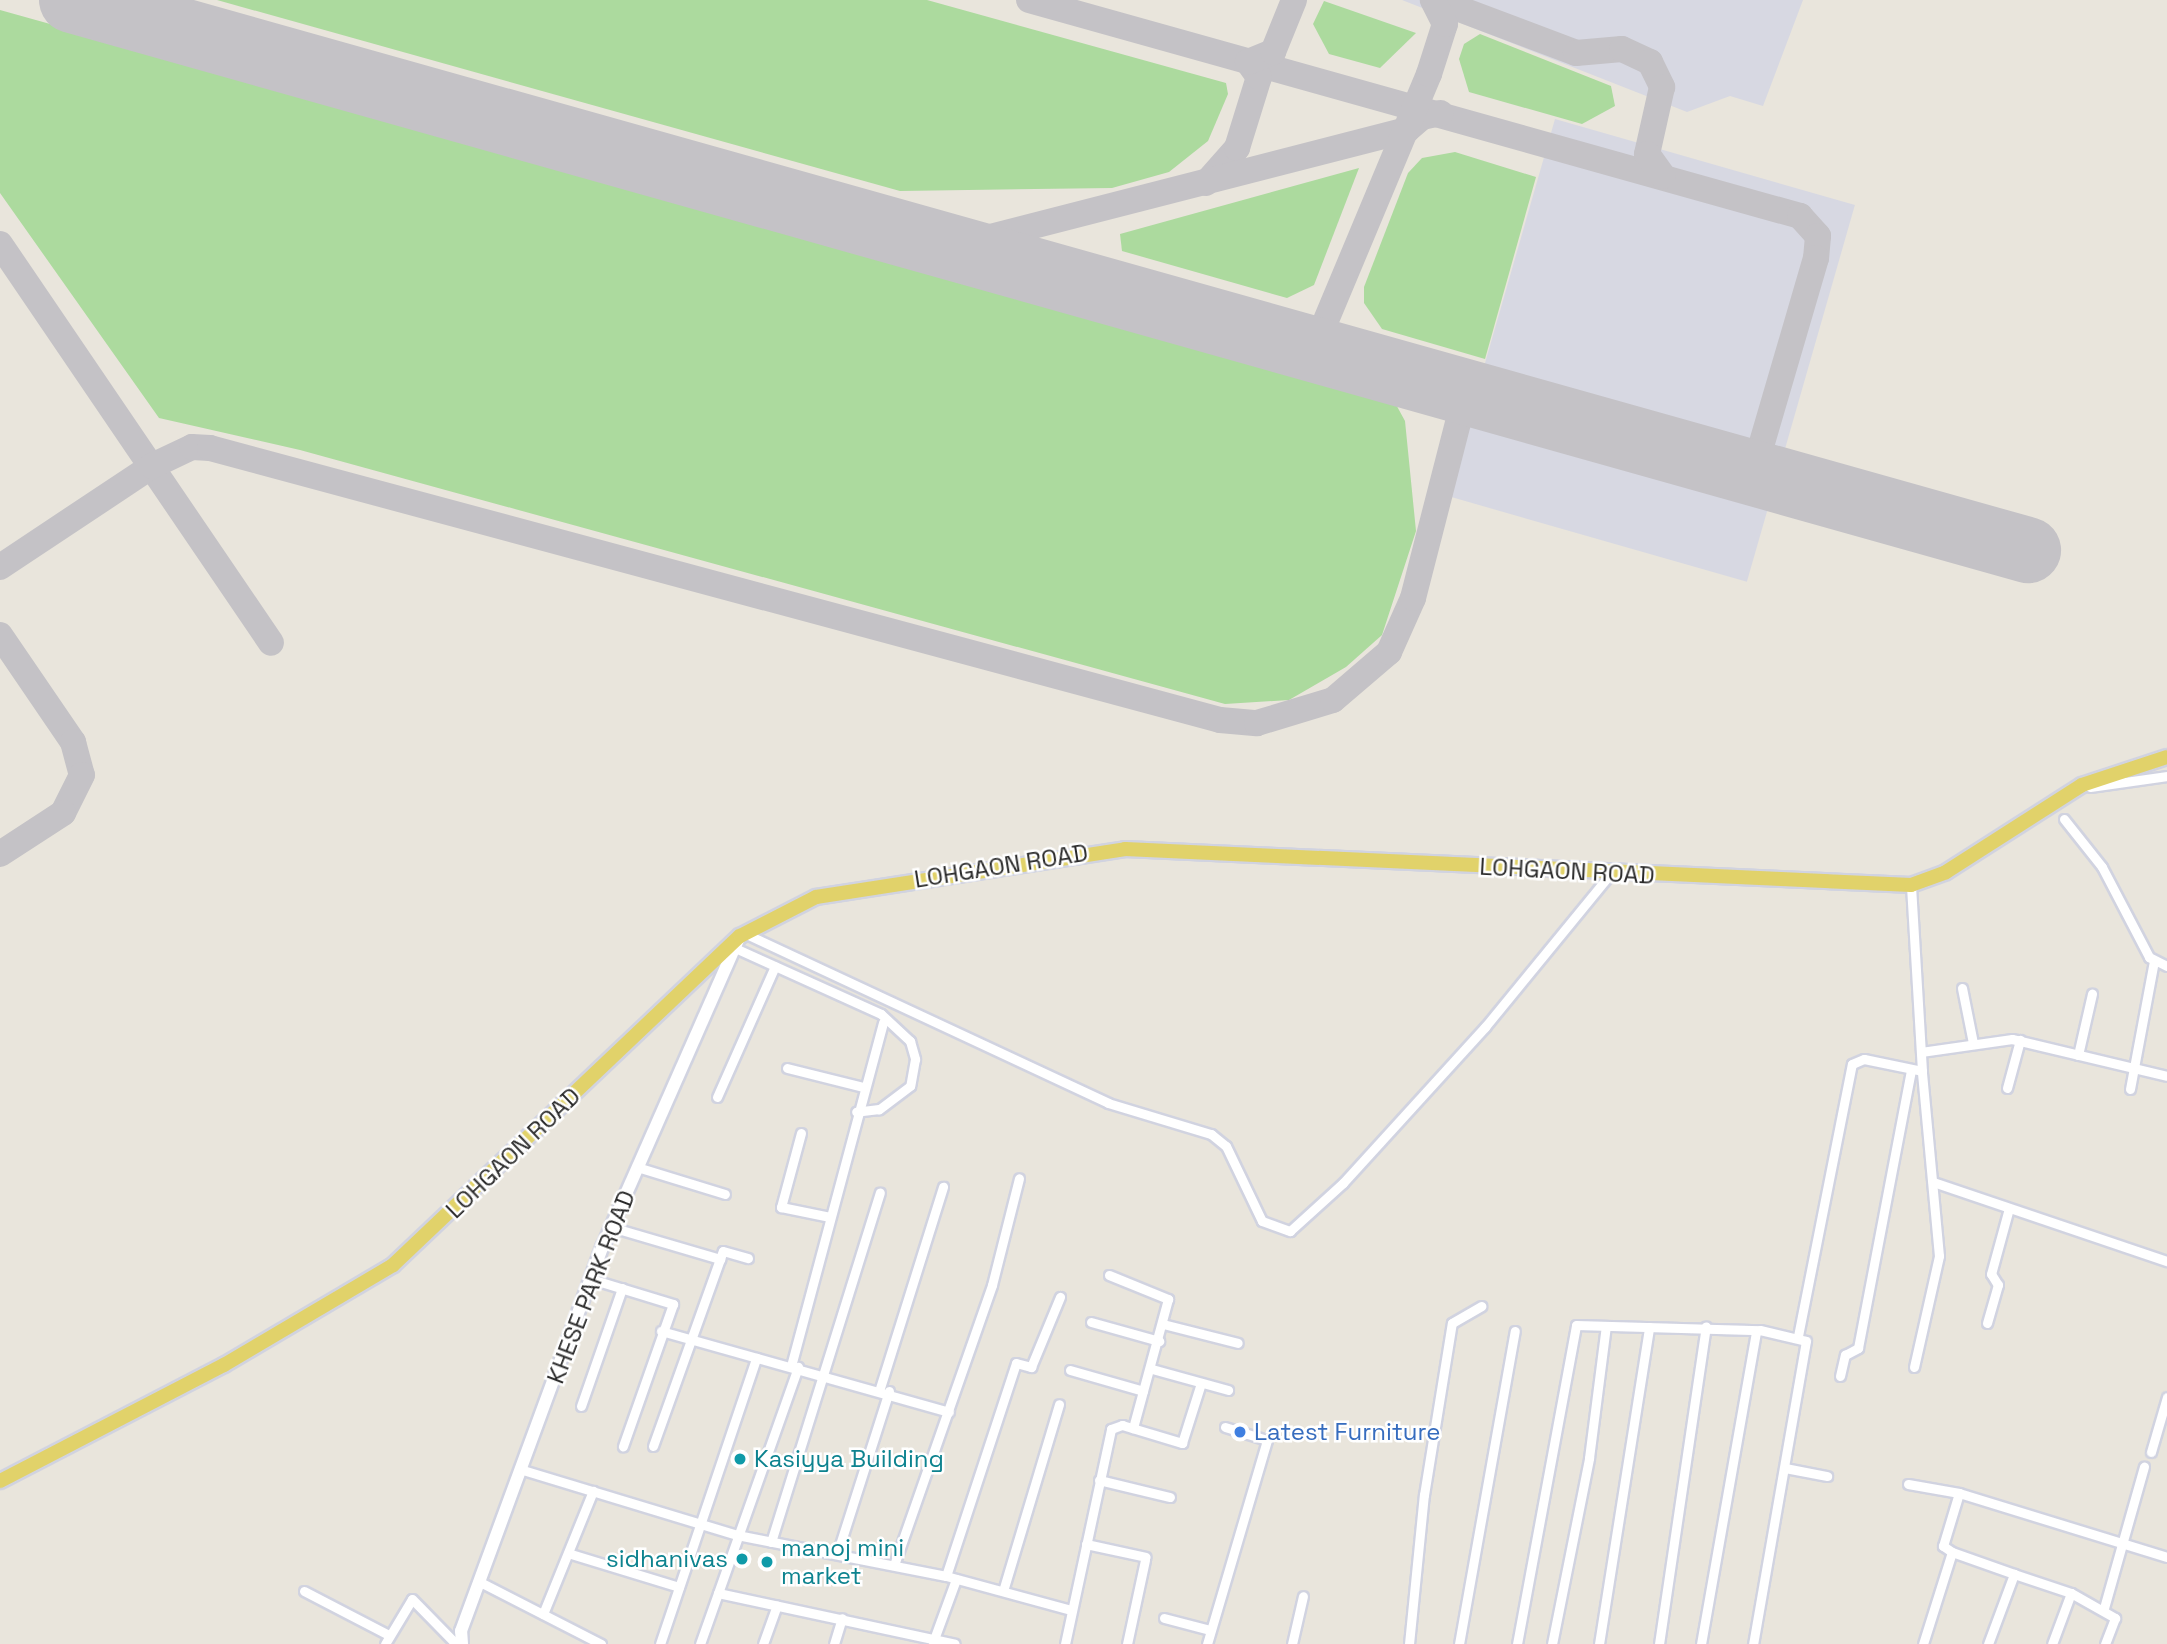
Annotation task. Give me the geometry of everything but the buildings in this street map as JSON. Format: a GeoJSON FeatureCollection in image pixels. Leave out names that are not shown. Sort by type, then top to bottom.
{"type":"FeatureCollection","features":[{"type":"Feature","properties":{"kind":"main road","name":"LOHGAON ROAD"},"geometry":{"type":"LineString","coordinates":[[0,1481],[224,1365],[393,1265],[740,939],[841,891],[1125,849],[1911,885],[1946,872],[2082,785],[2167,757]]}},
{"type":"Feature","properties":{"kind":"street"},"geometry":{"type":"LineString","coordinates":[[2082,785],[2167,776]]}},
{"type":"Feature","properties":{"kind":"street"},"geometry":{"type":"LineString","coordinates":[[2064,819],[2102,867],[2154,961],[2130,1089]]}},
{"type":"Feature","properties":{"kind":"street"},"geometry":{"type":"LineString","coordinates":[[740,939],[1108,1103],[1211,1134],[1226,1146],[1262,1221],[1290,1231],[1343,1183],[1485,1027],[1611,873]]}},
{"type":"Feature","properties":{"kind":"street"},"geometry":{"type":"LineString","coordinates":[[1911,885],[1922,1071],[1939,1256],[1914,1367]]}},
{"type":"Feature","properties":{"kind":"street"},"geometry":{"type":"LineString","coordinates":[[699,1644],[794,1366],[856,1112],[883,1022],[881,1014],[775,967],[740,939]]}},
{"type":"Feature","properties":{"kind":"street","name":"KHESE PARK ROAD"},"geometry":{"type":"LineString","coordinates":[[462,1644],[461,1631],[611,1227],[740,939]]}},
{"type":"Feature","properties":{"kind":"street"},"geometry":{"type":"LineString","coordinates":[[2154,961],[2167,966]]}},
{"type":"Feature","properties":{"kind":"street"},"geometry":{"type":"LineString","coordinates":[[717,1097],[775,967]]}},
{"type":"Feature","properties":{"kind":"street"},"geometry":{"type":"LineString","coordinates":[[1962,988],[1973,1043]]}},
{"type":"Feature","properties":{"kind":"street"},"geometry":{"type":"LineString","coordinates":[[2077,1055],[2092,994]]}},
{"type":"Feature","properties":{"kind":"street"},"geometry":{"type":"LineString","coordinates":[[856,1112],[879,1108],[914,1078],[911,1041],[883,1022]]}},
{"type":"Feature","properties":{"kind":"street"},"geometry":{"type":"LineString","coordinates":[[1921,1052],[1973,1043],[2020,1041],[2167,1076]]}},
{"type":"Feature","properties":{"kind":"street"},"geometry":{"type":"LineString","coordinates":[[2007,1088],[2020,1041]]}},
{"type":"Feature","properties":{"kind":"street"},"geometry":{"type":"LineString","coordinates":[[1798,1336],[1852,1065],[1864,1059],[1911,1071],[1922,1071]]}},
{"type":"Feature","properties":{"kind":"street"},"geometry":{"type":"LineString","coordinates":[[787,1068],[863,1087]]}},
{"type":"Feature","properties":{"kind":"street"},"geometry":{"type":"LineString","coordinates":[[1840,1376],[1845,1355],[1858,1348],[1911,1071]]}},
{"type":"Feature","properties":{"kind":"street"},"geometry":{"type":"LineString","coordinates":[[801,1133],[781,1207],[830,1217]]}},
{"type":"Feature","properties":{"kind":"street"},"geometry":{"type":"LineString","coordinates":[[637,1167],[725,1194]]}},
{"type":"Feature","properties":{"kind":"street"},"geometry":{"type":"LineString","coordinates":[[894,1565],[949,1412],[1008,1234],[1019,1178]]}},
{"type":"Feature","properties":{"kind":"street"},"geometry":{"type":"LineString","coordinates":[[1933,1182],[2167,1261]]}},
{"type":"Feature","properties":{"kind":"street"},"geometry":{"type":"LineString","coordinates":[[837,1554],[943,1186]]}},
{"type":"Feature","properties":{"kind":"street"},"geometry":{"type":"LineString","coordinates":[[771,1542],[880,1193]]}},
{"type":"Feature","properties":{"kind":"street"},"geometry":{"type":"LineString","coordinates":[[1987,1323],[1998,1285],[1991,1274],[2009,1208]]}},
{"type":"Feature","properties":{"kind":"street"},"geometry":{"type":"LineString","coordinates":[[611,1227],[720,1259]]}},
{"type":"Feature","properties":{"kind":"street"},"geometry":{"type":"LineString","coordinates":[[653,1446],[723,1251],[748,1258]]}},
{"type":"Feature","properties":{"kind":"street"},"geometry":{"type":"LineString","coordinates":[[1110,1275],[1166,1294],[1159,1342],[1133,1428]]}},
{"type":"Feature","properties":{"kind":"street"},"geometry":{"type":"LineString","coordinates":[[591,1279],[673,1304],[661,1331],[623,1446]]}},
{"type":"Feature","properties":{"kind":"street"},"geometry":{"type":"LineString","coordinates":[[581,1406],[622,1288]]}},
{"type":"Feature","properties":{"kind":"street"},"geometry":{"type":"LineString","coordinates":[[934,1641],[1016,1363],[1031,1367],[1060,1297]]}},
{"type":"Feature","properties":{"kind":"street"},"geometry":{"type":"LineString","coordinates":[[1409,1644],[1424,1495],[1452,1323],[1482,1306]]}},
{"type":"Feature","properties":{"kind":"street"},"geometry":{"type":"LineString","coordinates":[[1091,1322],[1159,1342]]}},
{"type":"Feature","properties":{"kind":"street"},"geometry":{"type":"LineString","coordinates":[[1163,1324],[1238,1343]]}},
{"type":"Feature","properties":{"kind":"street"},"geometry":{"type":"LineString","coordinates":[[1517,1644],[1576,1325],[1706,1326],[1798,1336],[1807,1347],[1753,1644]]}},
{"type":"Feature","properties":{"kind":"street"},"geometry":{"type":"LineString","coordinates":[[1552,1644],[1589,1458],[1606,1326]]}},
{"type":"Feature","properties":{"kind":"street"},"geometry":{"type":"LineString","coordinates":[[1659,1644],[1706,1326]]}},
{"type":"Feature","properties":{"kind":"street"},"geometry":{"type":"LineString","coordinates":[[1599,1644],[1649,1327]]}},
{"type":"Feature","properties":{"kind":"street"},"geometry":{"type":"LineString","coordinates":[[661,1331],[884,1390],[949,1412]]}},
{"type":"Feature","properties":{"kind":"street"},"geometry":{"type":"LineString","coordinates":[[1459,1644],[1515,1331]]}},
{"type":"Feature","properties":{"kind":"street"},"geometry":{"type":"LineString","coordinates":[[1701,1644],[1756,1331]]}},
{"type":"Feature","properties":{"kind":"street"},"geometry":{"type":"LineString","coordinates":[[660,1644],[755,1358]]}},
{"type":"Feature","properties":{"kind":"street"},"geometry":{"type":"LineString","coordinates":[[1152,1369],[1228,1390]]}},
{"type":"Feature","properties":{"kind":"street"},"geometry":{"type":"LineString","coordinates":[[1070,1370],[1143,1391]]}},
{"type":"Feature","properties":{"kind":"street"},"geometry":{"type":"LineString","coordinates":[[1065,1644],[1111,1429],[1133,1428],[1182,1443],[1201,1382]]}},
{"type":"Feature","properties":{"kind":"street"},"geometry":{"type":"LineString","coordinates":[[2151,1452],[2167,1397]]}},
{"type":"Feature","properties":{"kind":"street"},"geometry":{"type":"LineString","coordinates":[[1003,1591],[1059,1404]]}},
{"type":"Feature","properties":{"kind":"street"},"geometry":{"type":"LineString","coordinates":[[1208,1644],[1266,1440],[1225,1427]]}},
{"type":"Feature","properties":{"kind":"street"},"geometry":{"type":"LineString","coordinates":[[2104,1608],[2144,1466]]}},
{"type":"Feature","properties":{"kind":"street"},"geometry":{"type":"LineString","coordinates":[[1786,1468],[1826,1476]]}},
{"type":"Feature","properties":{"kind":"street"},"geometry":{"type":"LineString","coordinates":[[523,1470],[737,1535],[894,1565],[1071,1610]]}},
{"type":"Feature","properties":{"kind":"street"},"geometry":{"type":"LineString","coordinates":[[1099,1480],[1170,1497]]}},
{"type":"Feature","properties":{"kind":"street"},"geometry":{"type":"LineString","coordinates":[[1908,1483],[1959,1493],[2167,1557]]}},
{"type":"Feature","properties":{"kind":"street"},"geometry":{"type":"LineString","coordinates":[[543,1614],[571,1554],[593,1491]]}},
{"type":"Feature","properties":{"kind":"street"},"geometry":{"type":"LineString","coordinates":[[1959,1493],[1944,1541],[1952,1552],[2071,1593],[2104,1608],[2115,1618],[2105,1644]]}},
{"type":"Feature","properties":{"kind":"street"},"geometry":{"type":"LineString","coordinates":[[1086,1544],[1145,1559],[1127,1644]]}},
{"type":"Feature","properties":{"kind":"street"},"geometry":{"type":"LineString","coordinates":[[1923,1644],[1952,1552]]}},
{"type":"Feature","properties":{"kind":"street"},"geometry":{"type":"LineString","coordinates":[[571,1554],[679,1587]]}},
{"type":"Feature","properties":{"kind":"street"},"geometry":{"type":"LineString","coordinates":[[1988,1644],[2014,1574]]}},
{"type":"Feature","properties":{"kind":"street"},"geometry":{"type":"LineString","coordinates":[[480,1582],[601,1644]]}},
{"type":"Feature","properties":{"kind":"street"},"geometry":{"type":"LineString","coordinates":[[304,1591],[387,1639],[412,1599],[456,1644]]}},
{"type":"Feature","properties":{"kind":"street"},"geometry":{"type":"LineString","coordinates":[[718,1593],[955,1644]]}},
{"type":"Feature","properties":{"kind":"street"},"geometry":{"type":"LineString","coordinates":[[2052,1644],[2071,1593]]}},
{"type":"Feature","properties":{"kind":"street"},"geometry":{"type":"LineString","coordinates":[[1292,1644],[1303,1596]]}},
{"type":"Feature","properties":{"kind":"street"},"geometry":{"type":"LineString","coordinates":[[764,1644],[777,1605]]}},
{"type":"Feature","properties":{"kind":"street"},"geometry":{"type":"LineString","coordinates":[[834,1644],[842,1618]]}},
{"type":"Feature","properties":{"kind":"street"},"geometry":{"type":"LineString","coordinates":[[1164,1618],[1210,1630]]}},
{"type":"Feature","properties":{"kind":"shaded area"},"geometry":{"type":"Polygon","coordinates":[[[1402,0],[1803,0],[1763,106],[1730,96],[1687,112],[1402,0]]]}},
{"type":"Feature","properties":{"kind":"shaded area"},"geometry":{"type":"Polygon","coordinates":[[[1555,119],[1855,205],[1747,582],[1447,496],[1555,119]]]}},
{"type":"Feature","properties":{"kind":"green space"},"geometry":{"type":"Polygon","coordinates":[[[217,0],[927,0],[1226,83],[1228,94],[1208,141],[1169,172],[1112,188],[900,191],[217,0]]]}},
{"type":"Feature","properties":{"kind":"green space"},"geometry":{"type":"Polygon","coordinates":[[[1324,1],[1416,33],[1380,68],[1329,54],[1313,24],[1324,1]]]}},
{"type":"Feature","properties":{"kind":"green space"},"geometry":{"type":"Polygon","coordinates":[[[0,10],[1393,399],[1405,421],[1416,531],[1382,635],[1346,667],[1289,700],[1225,704],[300,450],[159,418],[0,193],[0,10]]]}},
{"type":"Feature","properties":{"kind":"green space"},"geometry":{"type":"Polygon","coordinates":[[[1480,34],[1611,86],[1615,106],[1582,124],[1469,92],[1459,59],[1464,44],[1480,34]]]}},
{"type":"Feature","properties":{"kind":"green space"},"geometry":{"type":"Polygon","coordinates":[[[1455,152],[1536,177],[1485,359],[1382,329],[1364,303],[1364,287],[1408,173],[1422,158],[1455,152]]]}},
{"type":"Feature","properties":{"kind":"green space"},"geometry":{"type":"Polygon","coordinates":[[[1359,168],[1314,285],[1287,298],[1122,251],[1120,234],[1359,168]]]}},
{"type":"Feature","properties":{"kind":"taxiway"},"geometry":{"type":"LineString","coordinates":[[1029,0],[1800,216],[1818,236],[1816,258],[1753,473]]}},
{"type":"Feature","properties":{"kind":"taxiway"},"geometry":{"type":"LineString","coordinates":[[1206,183],[1237,148],[1259,77],[1248,62],[1273,52],[1294,0]]}},
{"type":"Feature","properties":{"kind":"taxiway"},"geometry":{"type":"LineString","coordinates":[[1314,349],[1429,74],[1445,24],[1433,0]]}},
{"type":"Feature","properties":{"kind":"taxiway"},"geometry":{"type":"LineString","coordinates":[[1436,0],[1576,53],[1622,49],[1650,62],[1662,87],[1647,154],[1663,176]]}},
{"type":"Feature","properties":{"kind":"taxiway"},"geometry":{"type":"LineString","coordinates":[[951,247],[1407,130],[1422,117],[1441,113]]}},
{"type":"Feature","properties":{"kind":"taxiway"},"geometry":{"type":"LineString","coordinates":[[1017,234],[1022,257],[1034,270]]}},
{"type":"Feature","properties":{"kind":"taxiway"},"geometry":{"type":"LineString","coordinates":[[0,244],[271,643]]}},
{"type":"Feature","properties":{"kind":"taxiway"},"geometry":{"type":"LineString","coordinates":[[0,567],[152,466],[192,447],[210,448],[1220,720],[1257,723],[1333,700],[1389,652],[1413,598],[1466,392]]}},
{"type":"Feature","properties":{"kind":"taxiway"},"geometry":{"type":"LineString","coordinates":[[0,635],[73,742],[82,775],[63,813],[0,854]]}},
{"type":"Feature","properties":{"kind":"runway"},"geometry":{"type":"LineString","coordinates":[[72,0],[2028,550]]}},
{"type":"Feature","properties":{"kind":"place","name":"Latest Furniture"},"geometry":{"type":"Point","coordinates":[1240,1432]}},
{"type":"Feature","properties":{"kind":"place","name":"Kasiyya Building"},"geometry":{"type":"Point","coordinates":[740,1459]}},
{"type":"Feature","properties":{"kind":"place","name":"sidhanivas"},"geometry":{"type":"Point","coordinates":[742,1559]}},
{"type":"Feature","properties":{"kind":"place","name":"manoj mini market"},"geometry":{"type":"Point","coordinates":[767,1562]}}]}
